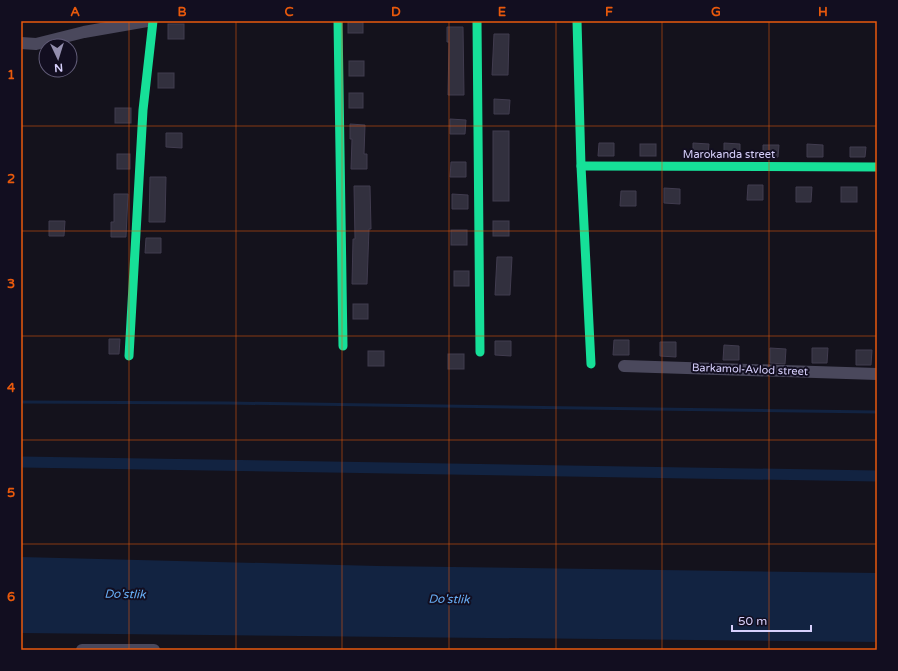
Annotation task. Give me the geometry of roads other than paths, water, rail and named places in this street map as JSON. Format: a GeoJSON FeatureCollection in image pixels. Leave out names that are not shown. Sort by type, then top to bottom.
{"type":"FeatureCollection","features":[{"type":"Feature","properties":{"kind":"street"},"geometry":{"type":"LineString","coordinates":[[21,43],[36,44],[84,32],[147,21]]}},
{"type":"Feature","properties":{"kind":"street"},"geometry":{"type":"LineString","coordinates":[[129,356],[143,110],[153,21]]}},
{"type":"Feature","properties":{"kind":"street"},"geometry":{"type":"LineString","coordinates":[[338,21],[343,346]]}},
{"type":"Feature","properties":{"kind":"street"},"geometry":{"type":"LineString","coordinates":[[477,21],[480,352]]}},
{"type":"Feature","properties":{"kind":"street"},"geometry":{"type":"LineString","coordinates":[[577,21],[581,166],[591,364]]}},
{"type":"Feature","properties":{"kind":"street","name":"Marokanda street"},"geometry":{"type":"LineString","coordinates":[[581,166],[877,167]]}},
{"type":"Feature","properties":{"kind":"street","name":"Barkamol-Avlod street"},"geometry":{"type":"LineString","coordinates":[[624,366],[877,374]]}},
{"type":"Feature","properties":{"kind":"street"},"geometry":{"type":"LineString","coordinates":[[82,650],[154,650]]}},
{"type":"Feature","properties":{"kind":"water","name":"Do'stlik"},"geometry":{"type":"Polygon","coordinates":[[[21,557],[378,566],[877,573],[877,642],[21,633],[21,557]]]}},
{"type":"Feature","properties":{"kind":"waterway"},"geometry":{"type":"LineString","coordinates":[[21,402],[228,403],[877,412]]}},
{"type":"Feature","properties":{"kind":"waterway"},"geometry":{"type":"LineString","coordinates":[[21,462],[877,476]]}}]}
